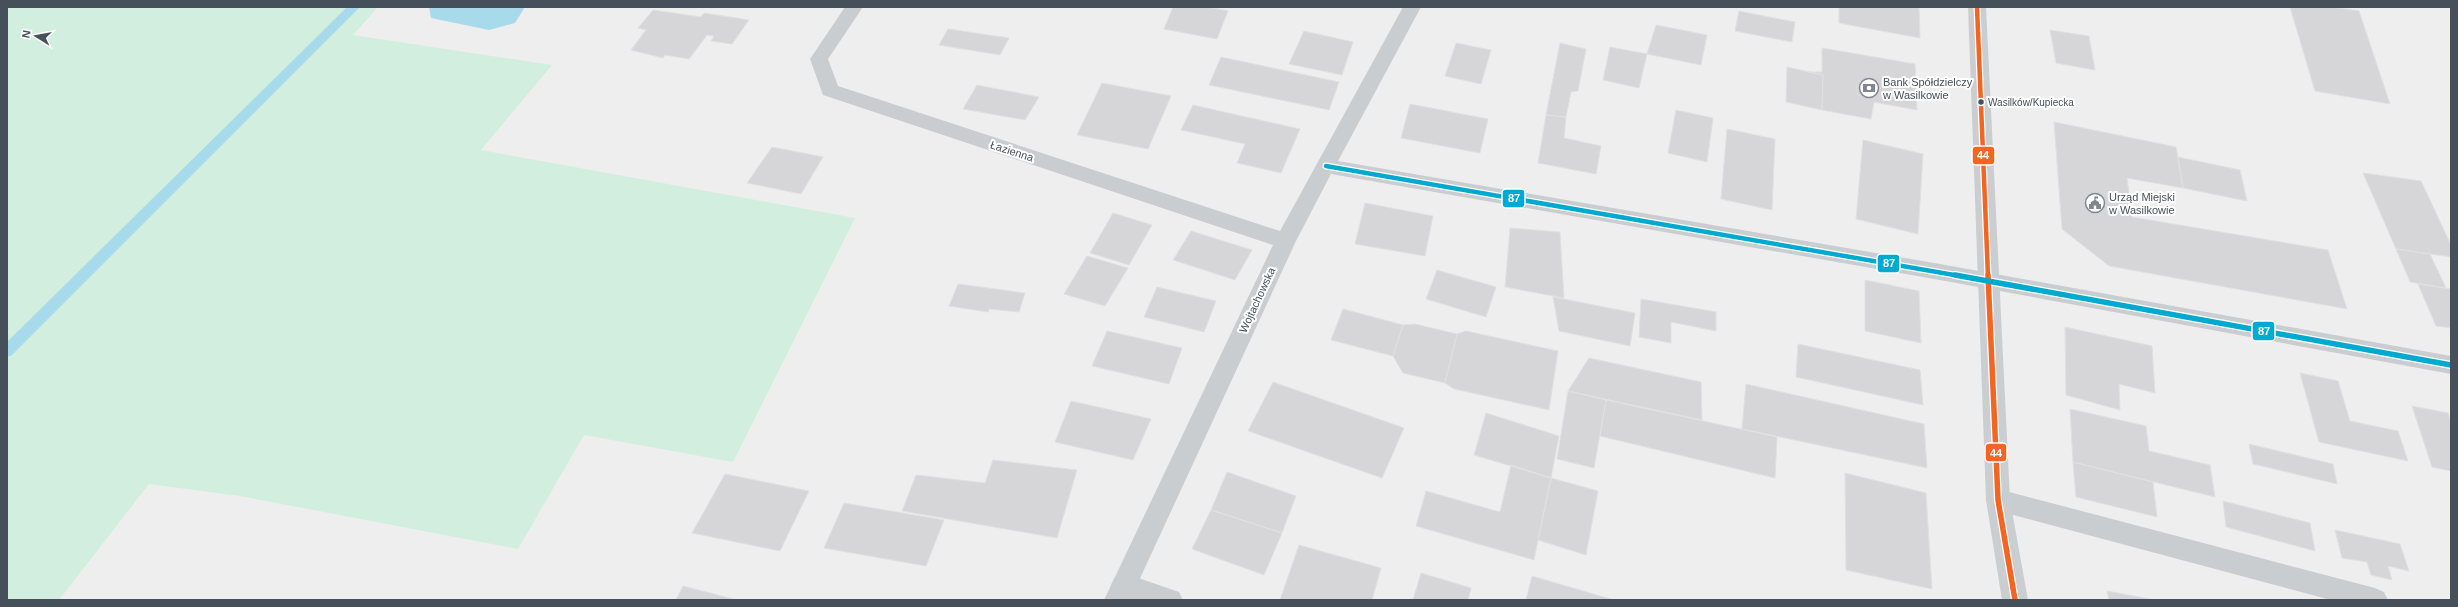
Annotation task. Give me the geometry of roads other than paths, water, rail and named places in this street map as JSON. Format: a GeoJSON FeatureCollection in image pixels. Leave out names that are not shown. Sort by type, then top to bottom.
{"type":"FeatureCollection","features":[{"type":"Feature","properties":{"kind":"main road"},"geometry":{"type":"LineString","coordinates":[[1977,7],[1990,282],[1998,500],[2015,600]]}},
{"type":"Feature","properties":{"kind":"street","name":"Łazienna"},"geometry":{"type":"LineString","coordinates":[[854,7],[820,59],[830,90],[1285,241]]}},
{"type":"Feature","properties":{"kind":"street","name":"Wojtachowska"},"geometry":{"type":"LineString","coordinates":[[1120,593],[1285,241],[1412,7]]}},
{"type":"Feature","properties":{"kind":"street"},"geometry":{"type":"LineString","coordinates":[[1326,166],[1990,282],[2451,365]]}},
{"type":"Feature","properties":{"kind":"street"},"geometry":{"type":"LineString","coordinates":[[1998,500],[2375,600]]}},
{"type":"Feature","properties":{"kind":"street"},"geometry":{"type":"LineString","coordinates":[[1120,593],[1170,600]]}},
{"type":"Feature","properties":{"kind":"water"},"geometry":{"type":"Polygon","coordinates":[[[429,7],[525,7],[515,23],[489,30],[431,18],[429,7]]]}},
{"type":"Feature","properties":{"kind":"waterway"},"geometry":{"type":"LineString","coordinates":[[7,351],[354,7]]}},
{"type":"Feature","properties":{"kind":"place","name":"Bank Spółdzielczy w Wasilkowie"},"geometry":{"type":"Point","coordinates":[1869,88]}},
{"type":"Feature","properties":{"kind":"place","name":"Wasilków/Kupiecka"},"geometry":{"type":"Point","coordinates":[1981,102]}},
{"type":"Feature","properties":{"kind":"place","name":"Urząd Miejski w Wasilkowie"},"geometry":{"type":"Point","coordinates":[2095,203]}}]}
